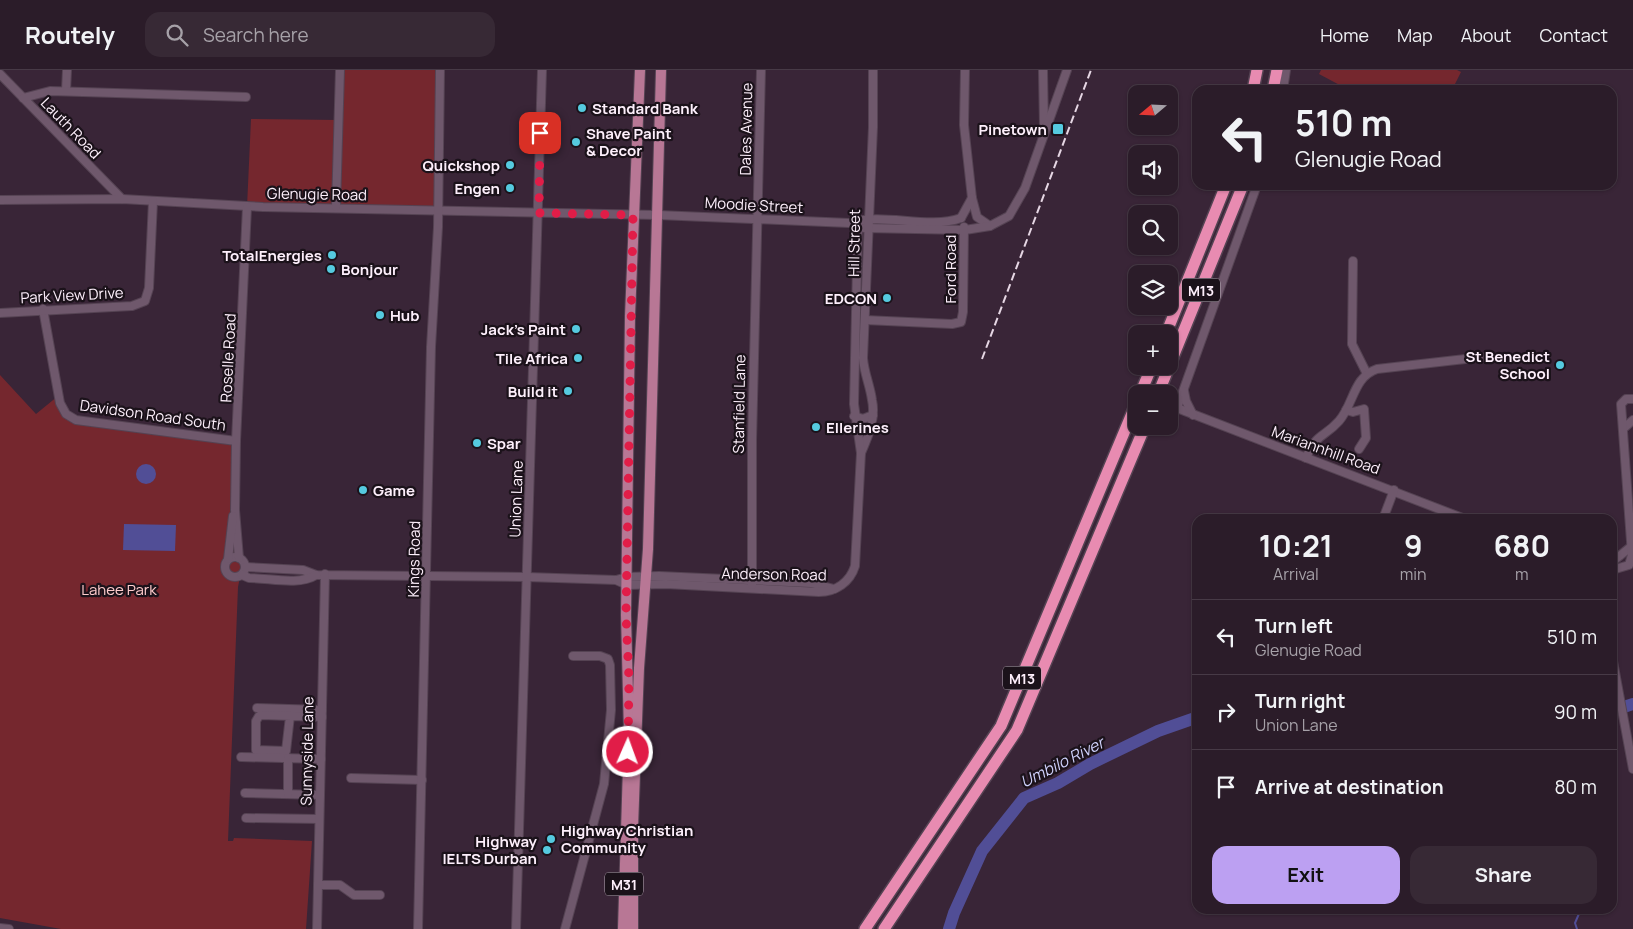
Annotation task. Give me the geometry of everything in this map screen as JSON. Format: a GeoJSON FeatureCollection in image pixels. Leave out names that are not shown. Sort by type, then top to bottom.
{"type":"FeatureCollection","features":[{"type":"Feature","properties":{"kind":"highway"},"geometry":{"type":"LineString","coordinates":[[1254,85],[1257,70]]}},
{"type":"Feature","properties":{"kind":"highway"},"geometry":{"type":"LineString","coordinates":[[1269,85],[1272,70]]}},
{"type":"Feature","properties":{"kind":"highway"},"geometry":{"type":"LineString","coordinates":[[1274,85],[1277,70]]}},
{"type":"Feature","properties":{"kind":"highway","name":"M13"},"geometry":{"type":"LineString","coordinates":[[1170,325],[1224,190]]}},
{"type":"Feature","properties":{"kind":"highway","name":"M13"},"geometry":{"type":"LineString","coordinates":[[1162,385],[1241,190]]}},
{"type":"Feature","properties":{"kind":"highway","name":"M13"},"geometry":{"type":"LineString","coordinates":[[864,929],[1001,726],[1128,423]]}},
{"type":"Feature","properties":{"kind":"highway","name":"M13"},"geometry":{"type":"LineString","coordinates":[[887,926],[1017,730],[1141,435]]}},
{"type":"Feature","properties":{"kind":"main road","name":"M31"},"geometry":{"type":"LineString","coordinates":[[623,929],[629,734],[627,581],[633,215],[639,133],[640,70]]}},
{"type":"Feature","properties":{"kind":"main road","name":"M31"},"geometry":{"type":"LineString","coordinates":[[633,929],[633,827],[639,668],[646,581],[661,70]]}},
{"type":"Feature","properties":{"kind":"street"},"geometry":{"type":"LineString","coordinates":[[66,91],[67,70]]}},
{"type":"Feature","properties":{"kind":"street"},"geometry":{"type":"LineString","coordinates":[[336,207],[340,70]]}},
{"type":"Feature","properties":{"kind":"street","name":"Kings Road"},"geometry":{"type":"LineString","coordinates":[[418,929],[428,575],[431,346],[438,211],[440,70]]}},
{"type":"Feature","properties":{"kind":"street","name":"Union Lane"},"geometry":{"type":"LineString","coordinates":[[516,929],[523,630],[527,577],[542,70]]}},
{"type":"Feature","properties":{"kind":"street","name":"Dales Avenue"},"geometry":{"type":"LineString","coordinates":[[758,219],[761,70]]}},
{"type":"Feature","properties":{"kind":"street","name":"Hill Street"},"geometry":{"type":"LineString","coordinates":[[861,453],[873,415],[872,399],[864,371],[873,70]]}},
{"type":"Feature","properties":{"kind":"street"},"geometry":{"type":"LineString","coordinates":[[965,70],[964,125],[972,198],[977,217],[990,226]]}},
{"type":"Feature","properties":{"kind":"street"},"geometry":{"type":"LineString","coordinates":[[1043,70],[1044,131]]}},
{"type":"Feature","properties":{"kind":"street"},"geometry":{"type":"LineString","coordinates":[[858,224],[869,228],[964,230],[990,226],[1009,216],[1025,188],[1067,70]]}},
{"type":"Feature","properties":{"kind":"street"},"geometry":{"type":"LineString","coordinates":[[1283,85],[1286,70]]}},
{"type":"Feature","properties":{"kind":"street","name":"Lauth Road"},"geometry":{"type":"LineString","coordinates":[[0,74],[122,200]]}},
{"type":"Feature","properties":{"kind":"street"},"geometry":{"type":"LineString","coordinates":[[23,98],[40,92],[66,91],[246,97]]}},
{"type":"Feature","properties":{"kind":"street"},"geometry":{"type":"LineString","coordinates":[[1194,416],[1186,401],[1184,389],[1255,190]]}},
{"type":"Feature","properties":{"kind":"street"},"geometry":{"type":"LineString","coordinates":[[858,224],[869,220],[946,221],[961,218],[972,198]]}},
{"type":"Feature","properties":{"kind":"street","name":"Glenugie Road"},"geometry":{"type":"LineString","coordinates":[[0,200],[122,200],[247,207],[336,207],[633,215]]}},
{"type":"Feature","properties":{"kind":"street","name":"Park View Drive"},"geometry":{"type":"LineString","coordinates":[[0,313],[132,306],[145,301],[149,288],[154,201]]}},
{"type":"Feature","properties":{"kind":"street","name":"Roselle Road"},"geometry":{"type":"LineString","coordinates":[[239,558],[235,510],[236,441],[247,207]]}},
{"type":"Feature","properties":{"kind":"street","name":"Moodie Street"},"geometry":{"type":"LineString","coordinates":[[633,215],[858,224]]}},
{"type":"Feature","properties":{"kind":"street","name":"Ford Road"},"geometry":{"type":"LineString","coordinates":[[865,320],[952,324],[960,322],[963,312],[964,230],[961,218]]}},
{"type":"Feature","properties":{"kind":"street","name":"Stanfield Lane"},"geometry":{"type":"LineString","coordinates":[[752,585],[752,441],[758,219]]}},
{"type":"Feature","properties":{"kind":"street","name":"Hill Street"},"geometry":{"type":"LineString","coordinates":[[834,589],[851,577],[855,566],[861,453],[854,416],[858,224]]}},
{"type":"Feature","properties":{"kind":"street"},"geometry":{"type":"LineString","coordinates":[[1353,261],[1352,344],[1367,374]]}},
{"type":"Feature","properties":{"kind":"street","name":"Davidson Road South"},"geometry":{"type":"LineString","coordinates":[[43,310],[57,394],[66,414],[76,420],[236,441]]}},
{"type":"Feature","properties":{"kind":"street"},"geometry":{"type":"LineString","coordinates":[[1306,458],[1316,438],[1339,421],[1358,384],[1367,374],[1377,370],[1483,357]]}},
{"type":"Feature","properties":{"kind":"street","name":"Mariannhill Road"},"geometry":{"type":"LineString","coordinates":[[1184,389],[1177,408],[1194,416],[1394,490],[1453,514]]}},
{"type":"Feature","properties":{"kind":"street"},"geometry":{"type":"LineString","coordinates":[[1626,568],[1632,560],[1633,545],[1629,452],[1622,404],[1626,399],[1633,399]]}},
{"type":"Feature","properties":{"kind":"street"},"geometry":{"type":"LineString","coordinates":[[1346,410],[1353,412],[1364,409],[1366,438],[1359,449]]}},
{"type":"Feature","properties":{"kind":"street"},"geometry":{"type":"LineString","coordinates":[[854,416],[863,419],[873,415]]}},
{"type":"Feature","properties":{"kind":"street"},"geometry":{"type":"LineString","coordinates":[[1624,428],[1633,420]]}},
{"type":"Feature","properties":{"kind":"street"},"geometry":{"type":"LineString","coordinates":[[1385,514],[1394,490]]}},
{"type":"Feature","properties":{"kind":"street","name":"Roselle Road"},"geometry":{"type":"LineString","coordinates":[[228,559],[231,524],[235,510]]}},
{"type":"Feature","properties":{"kind":"street"},"geometry":{"type":"LineString","coordinates":[[1617,558],[1633,545]]}},
{"type":"Feature","properties":{"kind":"street"},"geometry":{"type":"LineString","coordinates":[[239,558],[245,567],[242,575],[236,578],[227,575],[224,568],[228,559],[239,558]]}},
{"type":"Feature","properties":{"kind":"street","name":"Anderson Road"},"geometry":{"type":"LineString","coordinates":[[245,567],[303,570],[316,575]]}},
{"type":"Feature","properties":{"kind":"street"},"geometry":{"type":"LineString","coordinates":[[1617,569],[1626,568],[1633,573]]}},
{"type":"Feature","properties":{"kind":"street","name":"Anderson Road"},"geometry":{"type":"LineString","coordinates":[[242,575],[249,578],[300,580],[308,580],[316,575],[325,574],[527,577],[752,585],[823,592],[834,589]]}},
{"type":"Feature","properties":{"kind":"street","name":"Sunnyside Lane"},"geometry":{"type":"LineString","coordinates":[[317,929],[325,574]]}},
{"type":"Feature","properties":{"kind":"street"},"geometry":{"type":"LineString","coordinates":[[565,929],[604,784],[612,710],[610,665],[608,659],[600,656],[573,656]]}},
{"type":"Feature","properties":{"kind":"street"},"geometry":{"type":"LineString","coordinates":[[1617,682],[1633,769]]}},
{"type":"Feature","properties":{"kind":"street"},"geometry":{"type":"LineString","coordinates":[[257,708],[322,713]]}},
{"type":"Feature","properties":{"kind":"street"},"geometry":{"type":"LineString","coordinates":[[290,716],[286,751],[256,750],[258,716],[322,713]]}},
{"type":"Feature","properties":{"kind":"street"},"geometry":{"type":"LineString","coordinates":[[241,757],[321,759]]}},
{"type":"Feature","properties":{"kind":"street"},"geometry":{"type":"LineString","coordinates":[[288,758],[288,794]]}},
{"type":"Feature","properties":{"kind":"street"},"geometry":{"type":"LineString","coordinates":[[351,778],[422,780]]}},
{"type":"Feature","properties":{"kind":"street"},"geometry":{"type":"LineString","coordinates":[[246,793],[320,794]]}},
{"type":"Feature","properties":{"kind":"street"},"geometry":{"type":"LineString","coordinates":[[246,818],[319,819]]}},
{"type":"Feature","properties":{"kind":"street"},"geometry":{"type":"LineString","coordinates":[[318,886],[340,885],[354,895],[380,895]]}},
{"type":"Feature","properties":{"kind":"street"},"geometry":{"type":"LineString","coordinates":[[0,928],[9,929]]}},
{"type":"Feature","properties":{"kind":"green space"},"geometry":{"type":"Polygon","coordinates":[[[341,70],[440,70],[438,211],[247,207],[251,119],[339,120],[341,70]]]}},
{"type":"Feature","properties":{"kind":"green space"},"geometry":{"type":"Polygon","coordinates":[[[1321,70],[1457,70],[1461,72],[1454,85],[1340,85],[1319,74],[1321,70]]]}},
{"type":"Feature","properties":{"kind":"green space","name":"Lahee Park"},"geometry":{"type":"Polygon","coordinates":[[[0,375],[36,414],[58,396],[60,403],[76,420],[237,441],[235,556],[241,559],[245,567],[238,587],[228,841],[233,841],[234,838],[312,841],[306,929],[61,929],[0,918],[0,375]]]}},
{"type":"Feature","properties":{"kind":"shaded area"},"geometry":{"type":"Polygon","coordinates":[[[142,464],[150,464],[156,470],[156,478],[150,484],[142,484],[136,478],[136,470],[142,464]]]}},
{"type":"Feature","properties":{"kind":"shaded area"},"geometry":{"type":"Polygon","coordinates":[[[124,524],[176,525],[175,551],[123,550],[124,524]]]}},
{"type":"Feature","properties":{"kind":"waterway","name":"Umbilo River"},"geometry":{"type":"LineString","coordinates":[[1617,709],[1633,704]]}},
{"type":"Feature","properties":{"kind":"waterway","name":"Umbilo River"},"geometry":{"type":"LineString","coordinates":[[949,929],[954,913],[982,851],[1024,798],[1058,783],[1090,764],[1158,731],[1192,719]]}},
{"type":"Feature","properties":{"kind":"waterway"},"geometry":{"type":"LineString","coordinates":[[1577,929],[1575,923],[1579,914]]}},
{"type":"Feature","properties":{"kind":"railway"},"geometry":{"type":"LineString","coordinates":[[982,359],[1091,70]]}},
{"type":"Feature","properties":{"kind":"place","name":"Standard Bank"},"geometry":{"type":"Point","coordinates":[582,108]}},
{"type":"Feature","properties":{"kind":"place","name":"Pinetown"},"geometry":{"type":"Point","coordinates":[1058,129]}},
{"type":"Feature","properties":{"kind":"place","name":"Shave Paint & Decor"},"geometry":{"type":"Point","coordinates":[576,142]}},
{"type":"Feature","properties":{"kind":"place","name":"Quickshop"},"geometry":{"type":"Point","coordinates":[510,165]}},
{"type":"Feature","properties":{"kind":"place","name":"Engen"},"geometry":{"type":"Point","coordinates":[510,188]}},
{"type":"Feature","properties":{"kind":"place","name":"TotalEnergies"},"geometry":{"type":"Point","coordinates":[332,255]}},
{"type":"Feature","properties":{"kind":"place","name":"Bonjour"},"geometry":{"type":"Point","coordinates":[331,269]}},
{"type":"Feature","properties":{"kind":"place","name":"EDCON"},"geometry":{"type":"Point","coordinates":[887,298]}},
{"type":"Feature","properties":{"kind":"place","name":"Hub"},"geometry":{"type":"Point","coordinates":[380,315]}},
{"type":"Feature","properties":{"kind":"place","name":"Jack's Paint"},"geometry":{"type":"Point","coordinates":[576,329]}},
{"type":"Feature","properties":{"kind":"place","name":"Tile Africa"},"geometry":{"type":"Point","coordinates":[578,358]}},
{"type":"Feature","properties":{"kind":"place","name":"St Benedict School"},"geometry":{"type":"Point","coordinates":[1560,365]}},
{"type":"Feature","properties":{"kind":"place","name":"Build it"},"geometry":{"type":"Point","coordinates":[568,391]}},
{"type":"Feature","properties":{"kind":"place","name":"Ellerines"},"geometry":{"type":"Point","coordinates":[816,427]}},
{"type":"Feature","properties":{"kind":"place","name":"Spar"},"geometry":{"type":"Point","coordinates":[477,443]}},
{"type":"Feature","properties":{"kind":"place","name":"Game"},"geometry":{"type":"Point","coordinates":[363,490]}},
{"type":"Feature","properties":{"kind":"place","name":"Highway Christian Community"},"geometry":{"type":"Point","coordinates":[551,839]}},
{"type":"Feature","properties":{"kind":"place","name":"Highway IELTS Durban"},"geometry":{"type":"Point","coordinates":[547,850]}},
{"type":"Feature","properties":{"kind":"route"},"geometry":{"type":"LineString","coordinates":[[540,133],[539,213],[633,215],[626,615],[629,679],[628,752]]}}]}
